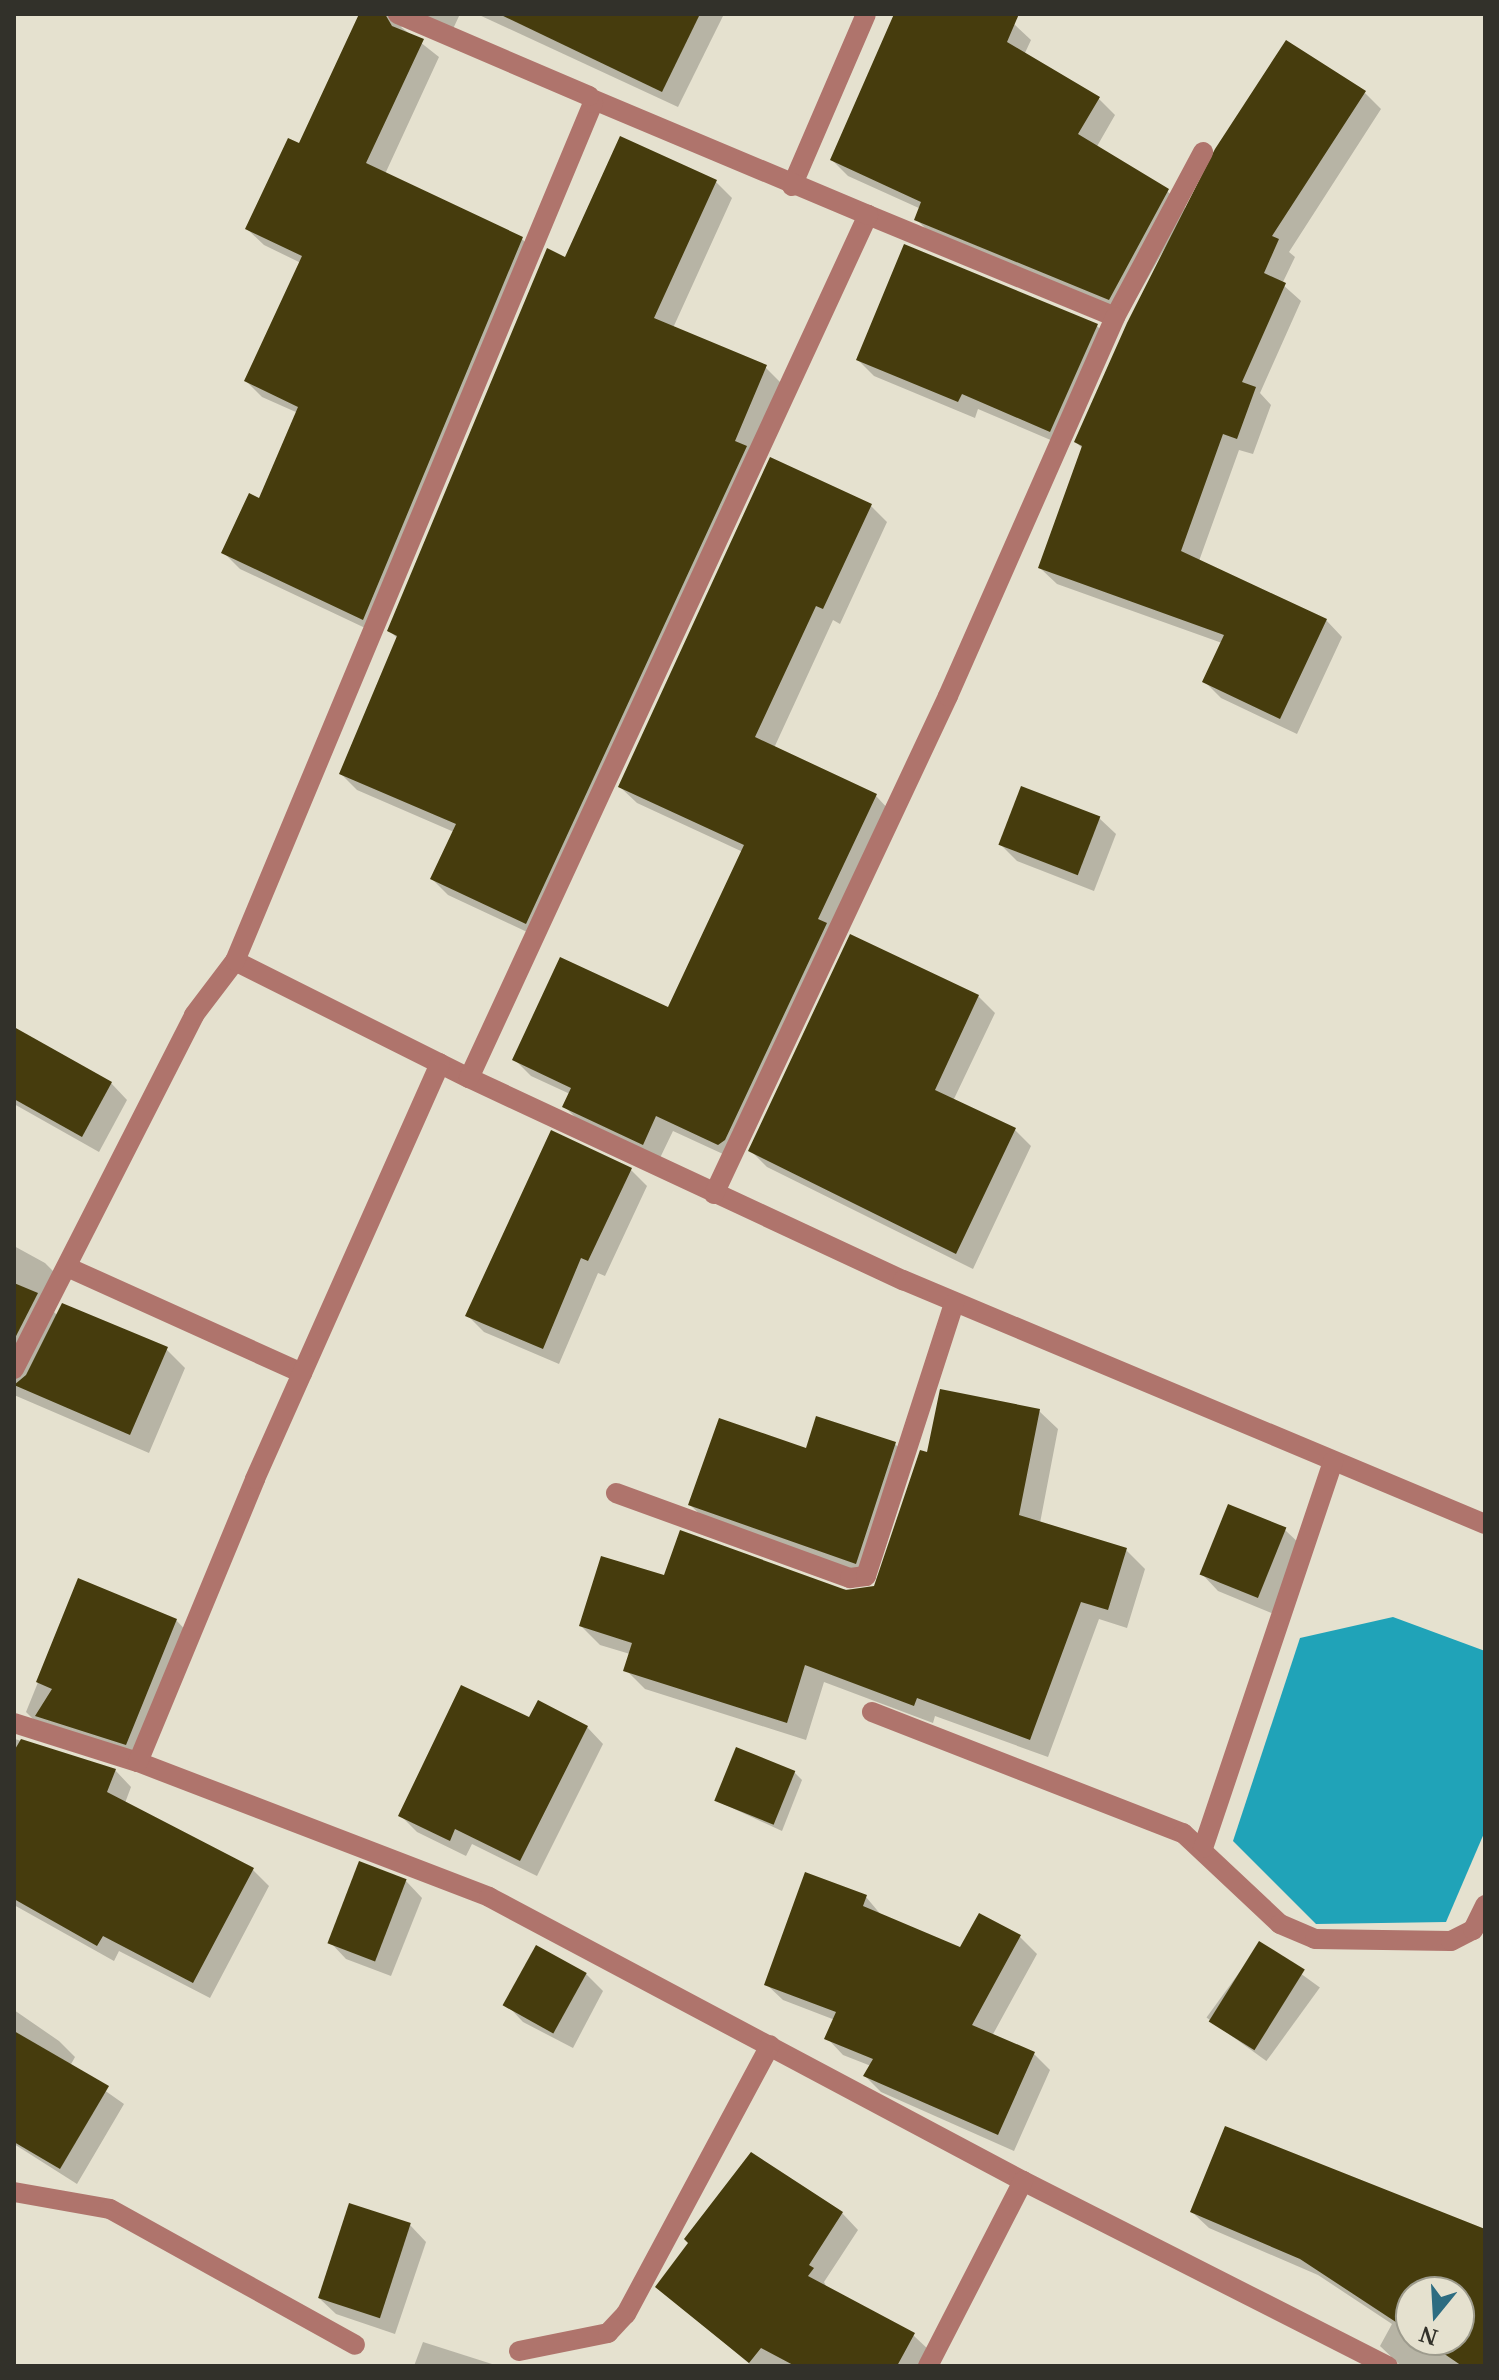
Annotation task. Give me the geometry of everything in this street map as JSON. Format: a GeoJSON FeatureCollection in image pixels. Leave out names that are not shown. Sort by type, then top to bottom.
{"type":"FeatureCollection","features":[{"type":"Feature","properties":{"kind":"street"},"geometry":{"type":"LineString","coordinates":[[398,14],[792,186],[1115,317]]}},
{"type":"Feature","properties":{"kind":"street"},"geometry":{"type":"LineString","coordinates":[[792,186],[866,14]]}},
{"type":"Feature","properties":{"kind":"street"},"geometry":{"type":"LineString","coordinates":[[14,1369],[194,1015],[235,961],[594,100]]}},
{"type":"Feature","properties":{"kind":"street"},"geometry":{"type":"LineString","coordinates":[[714,1194],[948,696],[1115,317],[1203,152]]}},
{"type":"Feature","properties":{"kind":"street"},"geometry":{"type":"LineString","coordinates":[[469,1078],[868,215]]}},
{"type":"Feature","properties":{"kind":"street"},"geometry":{"type":"LineString","coordinates":[[235,961],[469,1078],[954,1303],[1485,1524]]}},
{"type":"Feature","properties":{"kind":"street"},"geometry":{"type":"LineString","coordinates":[[138,1762],[302,1373],[440,1063]]}},
{"type":"Feature","properties":{"kind":"street"},"geometry":{"type":"LineString","coordinates":[[67,1267],[302,1373]]}},
{"type":"Feature","properties":{"kind":"street"},"geometry":{"type":"LineString","coordinates":[[616,1493],[850,1578],[866,1576],[954,1303]]}},
{"type":"Feature","properties":{"kind":"street"},"geometry":{"type":"LineString","coordinates":[[1203,1848],[1333,1461]]}},
{"type":"Feature","properties":{"kind":"street"},"geometry":{"type":"LineString","coordinates":[[872,1712],[1167,1826],[1203,1848],[1280,1924],[1315,1939],[1451,1941],[1473,1930],[1485,1905]]}},
{"type":"Feature","properties":{"kind":"street"},"geometry":{"type":"LineString","coordinates":[[14,1723],[138,1762],[489,1897],[1023,2181],[1388,2366]]}},
{"type":"Feature","properties":{"kind":"street"},"geometry":{"type":"LineString","coordinates":[[519,2351],[608,2333],[626,2314],[770,2045]]}},
{"type":"Feature","properties":{"kind":"street"},"geometry":{"type":"LineString","coordinates":[[928,2366],[1023,2181]]}},
{"type":"Feature","properties":{"kind":"street"},"geometry":{"type":"LineString","coordinates":[[14,2192],[110,2209],[355,2345]]}},
{"type":"Feature","properties":{"kind":"water"},"geometry":{"type":"Polygon","coordinates":[[[1393,1617],[1485,1651],[1485,1831],[1446,1922],[1316,1924],[1233,1841],[1300,1638],[1393,1617]]]}},
{"type":"Feature","properties":{"kind":"building"},"geometry":{"type":"Polygon","coordinates":[[[359,14],[385,14],[392,26],[424,39],[366,163],[523,237],[363,620],[221,553],[249,493],[259,498],[298,407],[244,381],[302,256],[245,229],[288,138],[299,143],[359,14]]]}},
{"type":"Feature","properties":{"kind":"building"},"geometry":{"type":"Polygon","coordinates":[[[499,14],[700,14],[662,92],[499,14]]]}},
{"type":"Feature","properties":{"kind":"building"},"geometry":{"type":"Polygon","coordinates":[[[894,14],[1019,14],[1007,42],[1100,97],[1078,134],[1169,189],[1109,300],[914,220],[921,202],[830,160],[894,14]]]}},
{"type":"Feature","properties":{"kind":"building"},"geometry":{"type":"Polygon","coordinates":[[[1286,40],[1366,91],[1272,236],[1279,239],[1264,273],[1286,283],[1242,382],[1256,387],[1237,439],[1223,434],[1181,551],[1327,619],[1280,719],[1202,682],[1224,635],[1038,568],[1082,446],[1074,442],[1127,323],[1215,149],[1286,40]]]}},
{"type":"Feature","properties":{"kind":"building"},"geometry":{"type":"Polygon","coordinates":[[[620,136],[717,180],[654,318],[767,365],[735,441],[747,446],[526,924],[430,879],[456,824],[339,774],[397,636],[387,631],[547,248],[565,257],[620,136]]]}},
{"type":"Feature","properties":{"kind":"building"},"geometry":{"type":"Polygon","coordinates":[[[904,244],[1098,324],[1050,432],[962,394],[958,402],[856,360],[904,244]]]}},
{"type":"Feature","properties":{"kind":"building"},"geometry":{"type":"Polygon","coordinates":[[[770,457],[872,504],[823,609],[816,606],[755,737],[877,794],[818,919],[827,923],[725,1140],[718,1145],[656,1116],[643,1145],[562,1107],[571,1088],[512,1060],[560,957],[668,1007],[744,845],[618,787],[770,457]]]}},
{"type":"Feature","properties":{"kind":"building"},"geometry":{"type":"Polygon","coordinates":[[[1021,786],[1100,816],[1078,875],[998,845],[1021,786]]]}},
{"type":"Feature","properties":{"kind":"building"},"geometry":{"type":"Polygon","coordinates":[[[850,934],[979,995],[935,1090],[1016,1128],[956,1254],[748,1151],[850,934]]]}},
{"type":"Feature","properties":{"kind":"building"},"geometry":{"type":"Polygon","coordinates":[[[14,1027],[112,1082],[82,1137],[14,1099],[14,1027]]]}},
{"type":"Feature","properties":{"kind":"building"},"geometry":{"type":"Polygon","coordinates":[[[551,1130],[632,1168],[588,1261],[581,1258],[543,1349],[465,1316],[551,1130]]]}},
{"type":"Feature","properties":{"kind":"building"},"geometry":{"type":"Polygon","coordinates":[[[14,1283],[38,1293],[14,1340],[14,1283]]]}},
{"type":"Feature","properties":{"kind":"building"},"geometry":{"type":"Polygon","coordinates":[[[62,1303],[168,1347],[130,1435],[14,1385],[26,1375],[62,1303]]]}},
{"type":"Feature","properties":{"kind":"building"},"geometry":{"type":"Polygon","coordinates":[[[940,1389],[1040,1409],[1019,1515],[1127,1548],[1108,1610],[1081,1602],[1030,1740],[917,1698],[914,1706],[805,1665],[787,1723],[623,1671],[632,1643],[579,1626],[601,1556],[664,1575],[680,1530],[846,1590],[874,1586],[920,1450],[927,1452],[940,1389]]]}},
{"type":"Feature","properties":{"kind":"building"},"geometry":{"type":"Polygon","coordinates":[[[816,1416],[896,1442],[856,1564],[688,1505],[719,1418],[806,1448],[816,1416]]]}},
{"type":"Feature","properties":{"kind":"building"},"geometry":{"type":"Polygon","coordinates":[[[1228,1504],[1286,1528],[1258,1598],[1200,1574],[1228,1504]]]}},
{"type":"Feature","properties":{"kind":"building"},"geometry":{"type":"Polygon","coordinates":[[[78,1578],[177,1619],[126,1745],[35,1716],[52,1689],[36,1682],[78,1578]]]}},
{"type":"Feature","properties":{"kind":"building"},"geometry":{"type":"Polygon","coordinates":[[[461,1685],[529,1717],[538,1700],[588,1726],[520,1861],[455,1829],[450,1841],[398,1816],[461,1685]]]}},
{"type":"Feature","properties":{"kind":"building"},"geometry":{"type":"Polygon","coordinates":[[[21,1739],[116,1769],[107,1792],[254,1868],[193,1983],[103,1936],[97,1946],[14,1899],[14,1751],[21,1739]]]}},
{"type":"Feature","properties":{"kind":"building"},"geometry":{"type":"Polygon","coordinates":[[[736,1747],[795,1771],[774,1825],[714,1801],[736,1747]]]}},
{"type":"Feature","properties":{"kind":"building"},"geometry":{"type":"Polygon","coordinates":[[[359,1861],[407,1879],[375,1961],[327,1943],[359,1861]]]}},
{"type":"Feature","properties":{"kind":"building"},"geometry":{"type":"Polygon","coordinates":[[[805,1872],[867,1895],[863,1906],[960,1947],[979,1913],[1021,1935],[972,2025],[1035,2052],[998,2135],[863,2076],[873,2059],[824,2039],[836,2012],[764,1985],[805,1872]]]}},
{"type":"Feature","properties":{"kind":"building"},"geometry":{"type":"Polygon","coordinates":[[[1259,1941],[1305,1970],[1254,2050],[1209,2022],[1259,1941]]]}},
{"type":"Feature","properties":{"kind":"building"},"geometry":{"type":"Polygon","coordinates":[[[536,1945],[587,1973],[553,2033],[503,2005],[536,1945]]]}},
{"type":"Feature","properties":{"kind":"building"},"geometry":{"type":"Polygon","coordinates":[[[14,2031],[109,2086],[60,2169],[14,2142],[14,2031]]]}},
{"type":"Feature","properties":{"kind":"building"},"geometry":{"type":"Polygon","coordinates":[[[1225,2126],[1485,2229],[1485,2366],[1462,2366],[1447,2356],[1475,2356],[1475,2276],[1395,2276],[1395,2321],[1300,2259],[1190,2212],[1225,2126]]]}},
{"type":"Feature","properties":{"kind":"building"},"geometry":{"type":"Polygon","coordinates":[[[751,2152],[843,2212],[809,2265],[814,2268],[808,2276],[915,2333],[897,2366],[795,2366],[761,2348],[749,2363],[655,2287],[688,2243],[684,2239],[751,2152]]]}},
{"type":"Feature","properties":{"kind":"building"},"geometry":{"type":"Polygon","coordinates":[[[349,2203],[411,2223],[380,2318],[318,2298],[349,2203]]]}}]}
